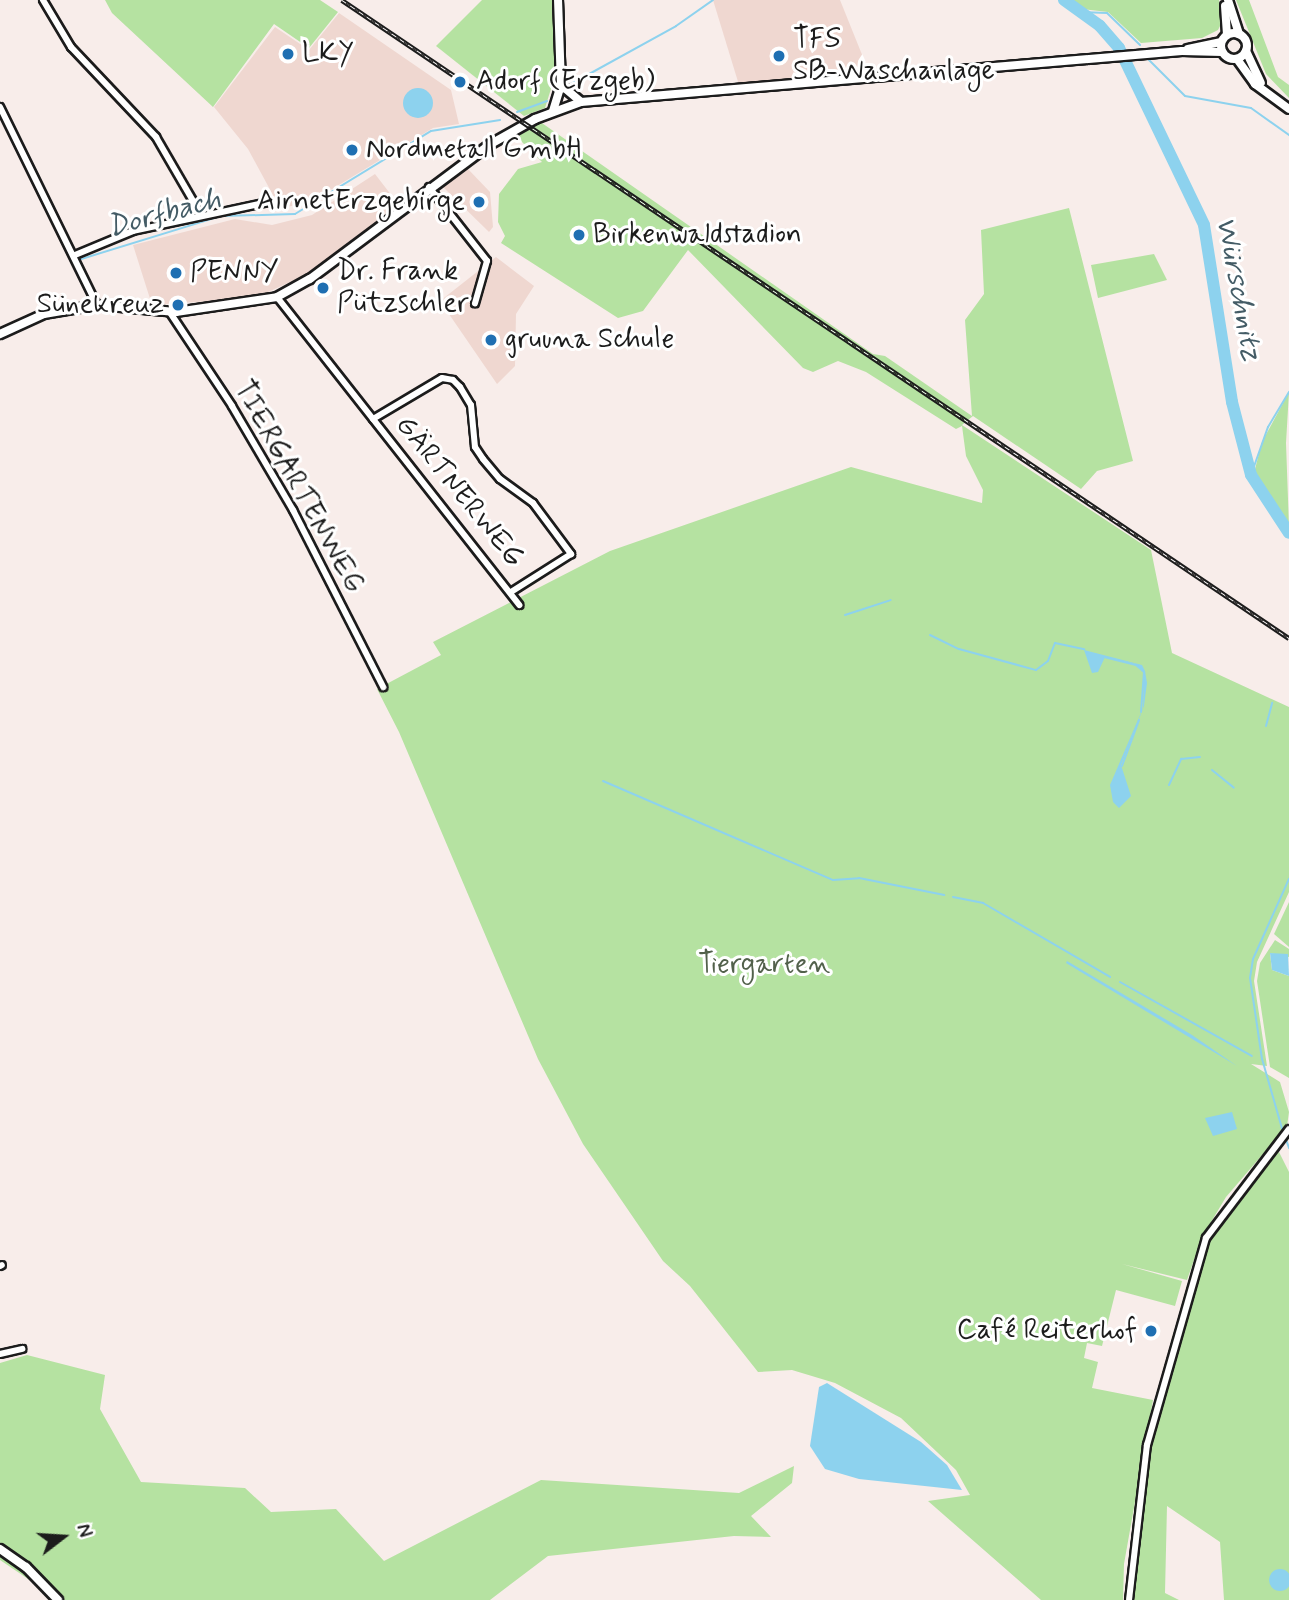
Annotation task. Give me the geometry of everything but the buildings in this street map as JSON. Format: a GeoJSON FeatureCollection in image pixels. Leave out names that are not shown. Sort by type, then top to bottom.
{"type":"FeatureCollection","features":[{"type":"Feature","properties":{"kind":"street"},"geometry":{"type":"LineString","coordinates":[[43,0],[71,47],[156,137],[200,213]]}},
{"type":"Feature","properties":{"kind":"street"},"geometry":{"type":"LineString","coordinates":[[553,111],[561,85],[558,0]]}},
{"type":"Feature","properties":{"kind":"street"},"geometry":{"type":"LineString","coordinates":[[1226,0],[1239,34],[1246,41],[1246,51],[1265,92]]}},
{"type":"Feature","properties":{"kind":"street"},"geometry":{"type":"LineString","coordinates":[[1221,47],[1227,34],[1226,0]]}},
{"type":"Feature","properties":{"kind":"street"},"geometry":{"type":"LineString","coordinates":[[1227,34],[1239,34]]}},
{"type":"Feature","properties":{"kind":"street"},"geometry":{"type":"LineString","coordinates":[[0,334],[44,314],[97,305],[169,311],[215,309],[277,297],[333,263],[429,187],[508,134],[553,111],[581,102],[1221,47],[1237,59],[1265,92],[1289,109]]}},
{"type":"Feature","properties":{"kind":"street"},"geometry":{"type":"LineString","coordinates":[[1237,59],[1246,51]]}},
{"type":"Feature","properties":{"kind":"street"},"geometry":{"type":"LineString","coordinates":[[561,85],[581,102]]}},
{"type":"Feature","properties":{"kind":"street"},"geometry":{"type":"LineString","coordinates":[[0,107],[75,255],[97,305]]}},
{"type":"Feature","properties":{"kind":"street"},"geometry":{"type":"LineString","coordinates":[[429,187],[487,261],[475,303]]}},
{"type":"Feature","properties":{"kind":"street"},"geometry":{"type":"LineString","coordinates":[[75,255],[133,231],[200,213],[268,202]]}},
{"type":"Feature","properties":{"kind":"street","name":"GÄRTNERWEG"},"geometry":{"type":"LineString","coordinates":[[277,297],[519,605]]}},
{"type":"Feature","properties":{"kind":"street","name":"TIERGARTENWEG"},"geometry":{"type":"LineString","coordinates":[[169,311],[232,406],[293,510],[383,687]]}},
{"type":"Feature","properties":{"kind":"street","name":"GÄRTNERWEG"},"geometry":{"type":"LineString","coordinates":[[373,419],[442,378],[453,380],[460,387],[471,405],[475,447],[500,479],[533,503],[571,554],[511,592]]}},
{"type":"Feature","properties":{"kind":"street"},"geometry":{"type":"LineString","coordinates":[[1129,1600],[1147,1445],[1206,1238],[1285,1133]]}},
{"type":"Feature","properties":{"kind":"street"},"geometry":{"type":"LineString","coordinates":[[0,1354],[22,1349]]}},
{"type":"Feature","properties":{"kind":"street"},"geometry":{"type":"LineString","coordinates":[[0,1549],[26,1567],[58,1600]]}},
{"type":"Feature","properties":{"kind":"shaded area"},"geometry":{"type":"Polygon","coordinates":[[[713,0],[840,0],[869,72],[739,85],[713,0]]]}},
{"type":"Feature","properties":{"kind":"shaded area"},"geometry":{"type":"Polygon","coordinates":[[[339,13],[451,90],[459,124],[433,128],[309,203],[280,208],[248,149],[214,107],[275,27],[309,50],[339,13]]]}},
{"type":"Feature","properties":{"kind":"shaded area"},"geometry":{"type":"Polygon","coordinates":[[[467,168],[490,192],[493,227],[489,232],[442,186],[467,168]]]}},
{"type":"Feature","properties":{"kind":"shaded area"},"geometry":{"type":"Polygon","coordinates":[[[375,174],[392,196],[392,209],[314,271],[255,298],[152,305],[133,245],[235,219],[272,225],[312,215],[375,174]]]}},
{"type":"Feature","properties":{"kind":"shaded area","name":"gruuna Schule"},"geometry":{"type":"Polygon","coordinates":[[[496,257],[534,286],[516,314],[515,366],[497,384],[440,301],[496,257]]]}},
{"type":"Feature","properties":{"kind":"green space"},"geometry":{"type":"Polygon","coordinates":[[[105,0],[320,0],[338,12],[309,48],[274,24],[213,107],[112,13],[105,0]]]}},
{"type":"Feature","properties":{"kind":"green space"},"geometry":{"type":"Polygon","coordinates":[[[482,0],[555,0],[555,76],[545,108],[524,116],[436,46],[482,0]]]}},
{"type":"Feature","properties":{"kind":"green space"},"geometry":{"type":"Polygon","coordinates":[[[1068,0],[1219,0],[1223,20],[1218,30],[1202,38],[1141,43],[1108,12],[1082,9],[1068,0]]]}},
{"type":"Feature","properties":{"kind":"green space"},"geometry":{"type":"Polygon","coordinates":[[[1236,0],[1249,0],[1278,77],[1289,85],[1289,98],[1266,74],[1236,0]]]}},
{"type":"Feature","properties":{"kind":"green space","name":"Tiergarten"},"geometry":{"type":"Polygon","coordinates":[[[539,121],[873,354],[885,356],[972,416],[965,320],[984,294],[981,230],[1069,208],[1133,461],[1097,471],[1081,489],[973,416],[962,425],[1151,550],[1172,653],[1289,707],[1289,892],[1257,962],[1254,981],[1267,1066],[1251,1064],[1280,1082],[1289,1112],[1287,1126],[1226,1197],[1202,1237],[1187,1280],[1122,1264],[1182,1281],[1175,1306],[1116,1290],[1102,1346],[1087,1343],[1084,1358],[1098,1362],[1092,1388],[1153,1400],[1124,1564],[1123,1600],[1041,1600],[928,1501],[970,1495],[956,1470],[901,1418],[835,1383],[792,1370],[758,1372],[690,1286],[663,1261],[583,1144],[538,1059],[399,732],[377,689],[441,655],[433,642],[610,551],[851,467],[982,503],[983,490],[966,456],[962,426],[956,429],[866,372],[838,361],[813,372],[803,368],[688,250],[643,311],[618,318],[501,243],[505,236],[498,222],[499,194],[518,169],[542,162],[517,137],[539,121]]]}},
{"type":"Feature","properties":{"kind":"green space"},"geometry":{"type":"Polygon","coordinates":[[[1154,254],[1167,280],[1098,298],[1091,265],[1154,254]]]}},
{"type":"Feature","properties":{"kind":"green space"},"geometry":{"type":"Polygon","coordinates":[[[1289,392],[1286,443],[1289,527],[1254,473],[1262,442],[1289,392]]]}},
{"type":"Feature","properties":{"kind":"green space"},"geometry":{"type":"Polygon","coordinates":[[[1289,902],[1289,947],[1274,934],[1289,902]]]}},
{"type":"Feature","properties":{"kind":"green space"},"geometry":{"type":"Polygon","coordinates":[[[1275,940],[1289,949],[1289,957],[1270,953],[1272,970],[1289,976],[1289,1078],[1270,1067],[1257,981],[1260,963],[1275,940]]]}},
{"type":"Feature","properties":{"kind":"green space"},"geometry":{"type":"Polygon","coordinates":[[[1278,1150],[1289,1172],[1289,1600],[1224,1600],[1220,1542],[1167,1506],[1165,1593],[1179,1600],[1132,1600],[1147,1453],[1206,1239],[1220,1221],[1228,1218],[1278,1150]]]}},
{"type":"Feature","properties":{"kind":"green space"},"geometry":{"type":"Polygon","coordinates":[[[27,1355],[105,1375],[100,1409],[141,1482],[245,1488],[271,1512],[336,1509],[384,1561],[541,1480],[739,1493],[794,1466],[792,1483],[751,1516],[771,1537],[734,1536],[548,1556],[490,1600],[49,1600],[37,1585],[0,1560],[0,1363],[27,1355]]]}},
{"type":"Feature","properties":{"kind":"water"},"geometry":{"type":"Polygon","coordinates":[[[418,88],[429,92],[433,103],[429,114],[418,118],[407,114],[403,103],[407,92],[418,88]]]}},
{"type":"Feature","properties":{"kind":"water"},"geometry":{"type":"Polygon","coordinates":[[[1084,650],[1142,665],[1145,671],[1147,683],[1144,706],[1121,765],[1131,796],[1119,808],[1113,802],[1110,785],[1143,708],[1144,673],[1136,664],[1105,657],[1098,672],[1092,673],[1084,650]]]}},
{"type":"Feature","properties":{"kind":"water"},"geometry":{"type":"Polygon","coordinates":[[[1270,953],[1288,954],[1289,976],[1272,970],[1270,953]]]}},
{"type":"Feature","properties":{"kind":"water"},"geometry":{"type":"Polygon","coordinates":[[[1067,961],[1192,1035],[1237,1066],[1066,963],[1067,961]]]}},
{"type":"Feature","properties":{"kind":"water"},"geometry":{"type":"Polygon","coordinates":[[[1232,1112],[1237,1129],[1213,1136],[1205,1118],[1232,1112]]]}},
{"type":"Feature","properties":{"kind":"water"},"geometry":{"type":"Polygon","coordinates":[[[827,1383],[921,1442],[947,1465],[962,1490],[859,1479],[825,1469],[810,1446],[819,1387],[827,1383]]]}},
{"type":"Feature","properties":{"kind":"water"},"geometry":{"type":"Polygon","coordinates":[[[1280,1569],[1288,1572],[1291,1580],[1288,1588],[1280,1591],[1272,1588],[1269,1580],[1272,1572],[1280,1569]]]}},
{"type":"Feature","properties":{"kind":"waterway","name":"Dorfbach"},"geometry":{"type":"LineString","coordinates":[[571,84],[676,26],[713,0]]}},
{"type":"Feature","properties":{"kind":"waterway","name":"Würschnitz"},"geometry":{"type":"LineString","coordinates":[[1064,0],[1100,26],[1119,48],[1204,225],[1232,402],[1251,475],[1289,533]]}},
{"type":"Feature","properties":{"kind":"waterway"},"geometry":{"type":"LineString","coordinates":[[1080,12],[1107,13],[1140,45]]}},
{"type":"Feature","properties":{"kind":"waterway"},"geometry":{"type":"LineString","coordinates":[[1148,59],[1185,96],[1251,108],[1289,135]]}},
{"type":"Feature","properties":{"kind":"waterway","name":"Dorfbach"},"geometry":{"type":"LineString","coordinates":[[517,112],[547,101]]}},
{"type":"Feature","properties":{"kind":"waterway","name":"Dorfbach"},"geometry":{"type":"LineString","coordinates":[[78,260],[221,216],[295,214],[431,131],[500,120]]}},
{"type":"Feature","properties":{"kind":"waterway"},"geometry":{"type":"LineString","coordinates":[[1251,475],[1268,427],[1289,392]]}},
{"type":"Feature","properties":{"kind":"waterway"},"geometry":{"type":"LineString","coordinates":[[845,615],[891,600]]}},
{"type":"Feature","properties":{"kind":"waterway"},"geometry":{"type":"LineString","coordinates":[[930,635],[959,649],[1036,670],[1048,661],[1055,643],[1084,649]]}},
{"type":"Feature","properties":{"kind":"waterway"},"geometry":{"type":"LineString","coordinates":[[1104,657],[1136,665],[1144,672],[1141,712]]}},
{"type":"Feature","properties":{"kind":"waterway"},"geometry":{"type":"LineString","coordinates":[[1266,726],[1272,703]]}},
{"type":"Feature","properties":{"kind":"waterway"},"geometry":{"type":"LineString","coordinates":[[1122,766],[1139,720]]}},
{"type":"Feature","properties":{"kind":"waterway"},"geometry":{"type":"LineString","coordinates":[[1169,785],[1181,759],[1200,757]]}},
{"type":"Feature","properties":{"kind":"waterway"},"geometry":{"type":"LineString","coordinates":[[1212,770],[1234,788]]}},
{"type":"Feature","properties":{"kind":"waterway"},"geometry":{"type":"LineString","coordinates":[[603,781],[833,880],[859,878],[944,895]]}},
{"type":"Feature","properties":{"kind":"waterway"},"geometry":{"type":"LineString","coordinates":[[1283,1132],[1262,1059],[1250,978],[1253,959],[1289,879]]}},
{"type":"Feature","properties":{"kind":"waterway"},"geometry":{"type":"LineString","coordinates":[[953,897],[983,903],[1110,977]]}},
{"type":"Feature","properties":{"kind":"waterway"},"geometry":{"type":"LineString","coordinates":[[1120,982],[1252,1056]]}},
{"type":"Feature","properties":{"kind":"waterway"},"geometry":{"type":"LineString","coordinates":[[1285,1137],[1289,1148]]}},
{"type":"Feature","properties":{"kind":"railway"},"geometry":{"type":"LineString","coordinates":[[342,0],[1289,638]]}},
{"type":"Feature","properties":{"kind":"place","name":"LKY"},"geometry":{"type":"Point","coordinates":[288,54]}},
{"type":"Feature","properties":{"kind":"place","name":"TFS SB-Waschanlage"},"geometry":{"type":"Point","coordinates":[779,56]}},
{"type":"Feature","properties":{"kind":"place","name":"Adorf (Erzgeb)"},"geometry":{"type":"Point","coordinates":[460,82]}},
{"type":"Feature","properties":{"kind":"place","name":"Nordmetall GmbH"},"geometry":{"type":"Point","coordinates":[352,150]}},
{"type":"Feature","properties":{"kind":"place","name":"AirnetErzgebirge"},"geometry":{"type":"Point","coordinates":[479,202]}},
{"type":"Feature","properties":{"kind":"place","name":"Birkenwaldstadion"},"geometry":{"type":"Point","coordinates":[579,235]}},
{"type":"Feature","properties":{"kind":"place","name":"PENNY"},"geometry":{"type":"Point","coordinates":[176,273]}},
{"type":"Feature","properties":{"kind":"place","name":"Dr. Frank Pützschler"},"geometry":{"type":"Point","coordinates":[323,288]}},
{"type":"Feature","properties":{"kind":"place","name":"Sünekreuz"},"geometry":{"type":"Point","coordinates":[178,305]}},
{"type":"Feature","properties":{"kind":"place","name":"gruuna Schule"},"geometry":{"type":"Point","coordinates":[491,340]}},
{"type":"Feature","properties":{"kind":"place","name":"Café Reiterhof"},"geometry":{"type":"Point","coordinates":[1151,1331]}}]}
